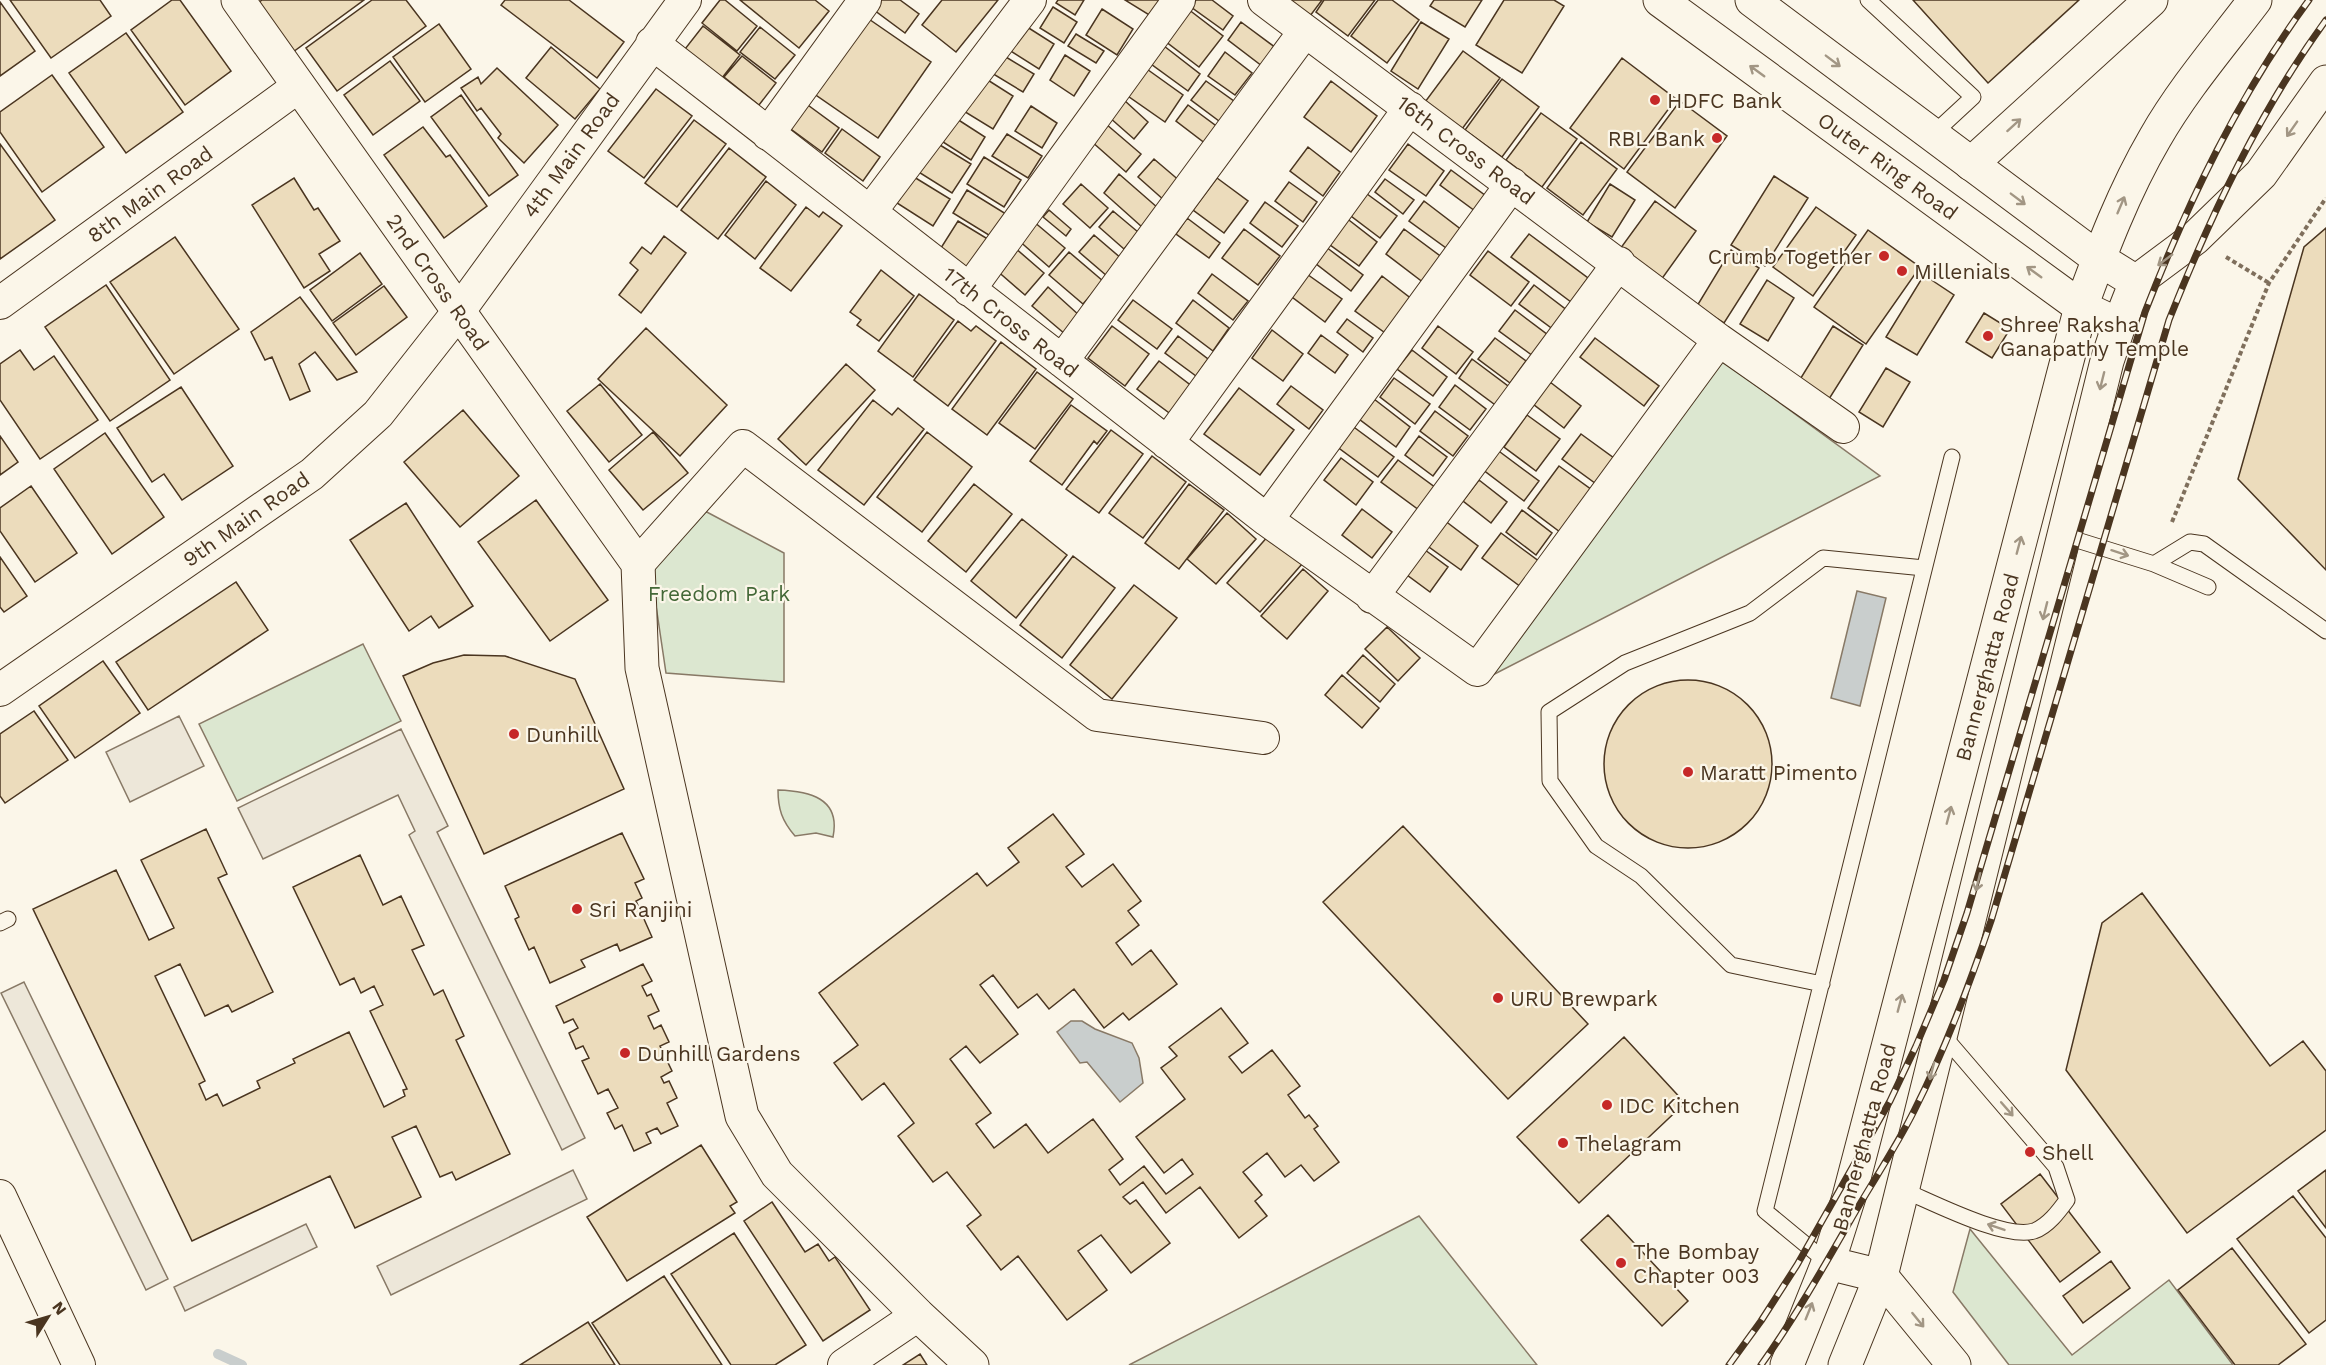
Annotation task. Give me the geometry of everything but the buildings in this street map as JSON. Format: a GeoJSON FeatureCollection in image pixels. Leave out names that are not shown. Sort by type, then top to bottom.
{"type":"FeatureCollection","features":[{"type":"Feature","properties":{"kind":"main road","name":"2nd Cross Road"},"geometry":{"type":"LineString","coordinates":[[238,0],[638,564]]}},
{"type":"Feature","properties":{"kind":"main road","name":"Outer Ring Road"},"geometry":{"type":"LineString","coordinates":[[1660,0],[2081,307],[2119,325]]}},
{"type":"Feature","properties":{"kind":"main road"},"geometry":{"type":"LineString","coordinates":[[1752,0],[2099,259],[2136,282],[2195,238],[2261,174],[2326,81]]}},
{"type":"Feature","properties":{"kind":"main road"},"geometry":{"type":"LineString","coordinates":[[1971,164],[2151,0]]}},
{"type":"Feature","properties":{"kind":"main road","name":"Bannerghatta Road"},"geometry":{"type":"LineString","coordinates":[[1787,1365],[1828,1263],[1849,1197],[2081,307],[2125,196],[2155,137],[2255,0]]}},
{"type":"Feature","properties":{"kind":"main road","name":"Bannerghatta Road"},"geometry":{"type":"LineString","coordinates":[[1845,1365],[1881,1276],[2107,361],[2136,282]]}},
{"type":"Feature","properties":{"kind":"main road"},"geometry":{"type":"LineString","coordinates":[[638,564],[642,668],[741,1116],[777,1174],[918,1316],[972,1365]]}},
{"type":"Feature","properties":{"kind":"main road"},"geometry":{"type":"LineString","coordinates":[[1828,1263],[1881,1276],[1954,1365]]}},
{"type":"Feature","properties":{"kind":"street","name":"4th Main Road"},"geometry":{"type":"LineString","coordinates":[[459,311],[685,0]]}},
{"type":"Feature","properties":{"kind":"street"},"geometry":{"type":"LineString","coordinates":[[768,134],[865,0]]}},
{"type":"Feature","properties":{"kind":"street"},"geometry":{"type":"LineString","coordinates":[[870,212],[1030,0]]}},
{"type":"Feature","properties":{"kind":"street"},"geometry":{"type":"LineString","coordinates":[[969,290],[1179,0]]}},
{"type":"Feature","properties":{"kind":"street","name":"16th Cross Road"},"geometry":{"type":"LineString","coordinates":[[1264,0],[1619,263],[1719,340],[1843,427]]}},
{"type":"Feature","properties":{"kind":"street"},"geometry":{"type":"LineString","coordinates":[[1062,361],[1305,31]]}},
{"type":"Feature","properties":{"kind":"street","name":"17th Cross Road"},"geometry":{"type":"LineString","coordinates":[[652,43],[1267,520],[1477,670],[1719,340]]}},
{"type":"Feature","properties":{"kind":"street","name":"8th Main Road"},"geometry":{"type":"LineString","coordinates":[[0,303],[299,86]]}},
{"type":"Feature","properties":{"kind":"street"},"geometry":{"type":"LineString","coordinates":[[1167,443],[1410,108]]}},
{"type":"Feature","properties":{"kind":"street"},"geometry":{"type":"LineString","coordinates":[[1267,520],[1512,184]]}},
{"type":"Feature","properties":{"kind":"street"},"geometry":{"type":"LineString","coordinates":[[1372,597],[1619,263]]}},
{"type":"Feature","properties":{"kind":"street","name":"9th Main Road"},"geometry":{"type":"LineString","coordinates":[[0,690],[312,474],[378,414],[459,311]]}},
{"type":"Feature","properties":{"kind":"street"},"geometry":{"type":"LineString","coordinates":[[638,564],[743,446],[1097,715],[1263,738]]}},
{"type":"Feature","properties":{"kind":"street"},"geometry":{"type":"LineString","coordinates":[[0,1196],[79,1365]]}},
{"type":"Feature","properties":{"kind":"street"},"geometry":{"type":"LineString","coordinates":[[844,1365],[918,1316]]}},
{"type":"Feature","properties":{"kind":"lane"},"geometry":{"type":"LineString","coordinates":[[1868,0],[1972,97],[1932,135]]}},
{"type":"Feature","properties":{"kind":"lane"},"geometry":{"type":"LineString","coordinates":[[1828,1263],[1765,1211],[1952,457]]}},
{"type":"Feature","properties":{"kind":"lane"},"geometry":{"type":"LineString","coordinates":[[2064,536],[2154,564],[2208,587]]}},
{"type":"Feature","properties":{"kind":"lane"},"geometry":{"type":"LineString","coordinates":[[2154,564],[2190,542],[2204,544],[2326,632]]}},
{"type":"Feature","properties":{"kind":"lane"},"geometry":{"type":"LineString","coordinates":[[1822,984],[1731,965],[1641,876],[1596,846],[1550,781],[1549,712],[1625,663],[1750,613],[1823,558],[1924,568]]}},
{"type":"Feature","properties":{"kind":"lane"},"geometry":{"type":"LineString","coordinates":[[1903,1190],[2003,1231],[2034,1231],[2055,1216],[2067,1200],[2056,1167],[1941,1034]]}},
{"type":"Feature","properties":{"kind":"path"},"geometry":{"type":"LineString","coordinates":[[2154,564],[2269,283],[2326,198]]}},
{"type":"Feature","properties":{"kind":"path"},"geometry":{"type":"LineString","coordinates":[[2195,238],[2269,283]]}},
{"type":"Feature","properties":{"kind":"green space"},"geometry":{"type":"Polygon","coordinates":[[[1721,360],[1880,476],[1479,682],[1721,360]]]}},
{"type":"Feature","properties":{"kind":"green space","name":"Freedom Park"},"geometry":{"type":"Polygon","coordinates":[[[703,510],[784,553],[784,682],[666,673],[650,565],[703,510]]]}},
{"type":"Feature","properties":{"kind":"green space"},"geometry":{"type":"Polygon","coordinates":[[[363,644],[401,721],[237,801],[199,724],[363,644]]]}},
{"type":"Feature","properties":{"kind":"green space"},"geometry":{"type":"Polygon","coordinates":[[[778,790],[801,792],[820,799],[832,813],[833,837],[816,833],[795,836],[782,814],[778,790]]]}},
{"type":"Feature","properties":{"kind":"green space"},"geometry":{"type":"Polygon","coordinates":[[[1419,1216],[1537,1365],[1129,1365],[1419,1216]]]}},
{"type":"Feature","properties":{"kind":"green space"},"geometry":{"type":"Polygon","coordinates":[[[1970,1229],[2072,1355],[2169,1280],[2233,1365],[2009,1365],[1953,1292],[1970,1229]]]}},
{"type":"Feature","properties":{"kind":"shaded area"},"geometry":{"type":"Polygon","coordinates":[[[1857,591],[1886,598],[1860,706],[1831,698],[1857,591]]]}},
{"type":"Feature","properties":{"kind":"shaded area"},"geometry":{"type":"Polygon","coordinates":[[[179,716],[204,766],[130,802],[106,752],[179,716]]]}},
{"type":"Feature","properties":{"kind":"shaded area"},"geometry":{"type":"Polygon","coordinates":[[[401,729],[448,826],[437,832],[585,1138],[562,1150],[409,835],[415,831],[398,795],[263,859],[238,808],[401,729]]]}},
{"type":"Feature","properties":{"kind":"shaded area"},"geometry":{"type":"Polygon","coordinates":[[[24,982],[168,1279],[146,1290],[1,993],[24,982]]]}},
{"type":"Feature","properties":{"kind":"shaded area"},"geometry":{"type":"Polygon","coordinates":[[[1071,1021],[1082,1021],[1095,1029],[1132,1043],[1139,1058],[1143,1083],[1120,1102],[1087,1062],[1080,1063],[1057,1032],[1071,1021]]]}},
{"type":"Feature","properties":{"kind":"shaded area"},"geometry":{"type":"Polygon","coordinates":[[[573,1170],[587,1199],[391,1295],[377,1266],[573,1170]]]}},
{"type":"Feature","properties":{"kind":"shaded area"},"geometry":{"type":"Polygon","coordinates":[[[306,1224],[317,1247],[185,1311],[174,1287],[306,1224]]]}},
{"type":"Feature","properties":{"kind":"waterway"},"geometry":{"type":"LineString","coordinates":[[218,1354],[242,1365]]}},
{"type":"Feature","properties":{"kind":"railway"},"geometry":{"type":"LineString","coordinates":[[1729,1365],[1797,1265],[1890,1101],[1916,1046],[1944,980],[1967,913],[2145,312],[2179,230],[2217,150],[2260,73],[2309,0]]}},
{"type":"Feature","properties":{"kind":"railway"},"geometry":{"type":"LineString","coordinates":[[1761,1365],[1807,1294],[1899,1139],[1946,1041],[1991,921],[2169,320],[2219,203],[2238,165],[2279,91],[2326,20]]}},
{"type":"Feature","properties":{"kind":"place","name":"HDFC Bank"},"geometry":{"type":"Point","coordinates":[1655,100]}},
{"type":"Feature","properties":{"kind":"place","name":"RBL Bank"},"geometry":{"type":"Point","coordinates":[1717,138]}},
{"type":"Feature","properties":{"kind":"place","name":"Crumb Together"},"geometry":{"type":"Point","coordinates":[1884,256]}},
{"type":"Feature","properties":{"kind":"place","name":"Millenials"},"geometry":{"type":"Point","coordinates":[1902,271]}},
{"type":"Feature","properties":{"kind":"place","name":"Shree Raksha Ganapathy Temple"},"geometry":{"type":"Point","coordinates":[1988,336]}},
{"type":"Feature","properties":{"kind":"place","name":"Dunhill"},"geometry":{"type":"Point","coordinates":[514,734]}},
{"type":"Feature","properties":{"kind":"place","name":"Maratt Pimento"},"geometry":{"type":"Point","coordinates":[1688,772]}},
{"type":"Feature","properties":{"kind":"place","name":"Sri Ranjini"},"geometry":{"type":"Point","coordinates":[577,909]}},
{"type":"Feature","properties":{"kind":"place","name":"URU Brewpark"},"geometry":{"type":"Point","coordinates":[1498,998]}},
{"type":"Feature","properties":{"kind":"place","name":"Dunhill Gardens"},"geometry":{"type":"Point","coordinates":[625,1053]}},
{"type":"Feature","properties":{"kind":"place","name":"IDC Kitchen"},"geometry":{"type":"Point","coordinates":[1607,1105]}},
{"type":"Feature","properties":{"kind":"place","name":"Thelagram"},"geometry":{"type":"Point","coordinates":[1563,1143]}},
{"type":"Feature","properties":{"kind":"place","name":"Shell"},"geometry":{"type":"Point","coordinates":[2030,1152]}},
{"type":"Feature","properties":{"kind":"place","name":"The Bombay Chapter 003"},"geometry":{"type":"Point","coordinates":[1621,1263]}}]}
